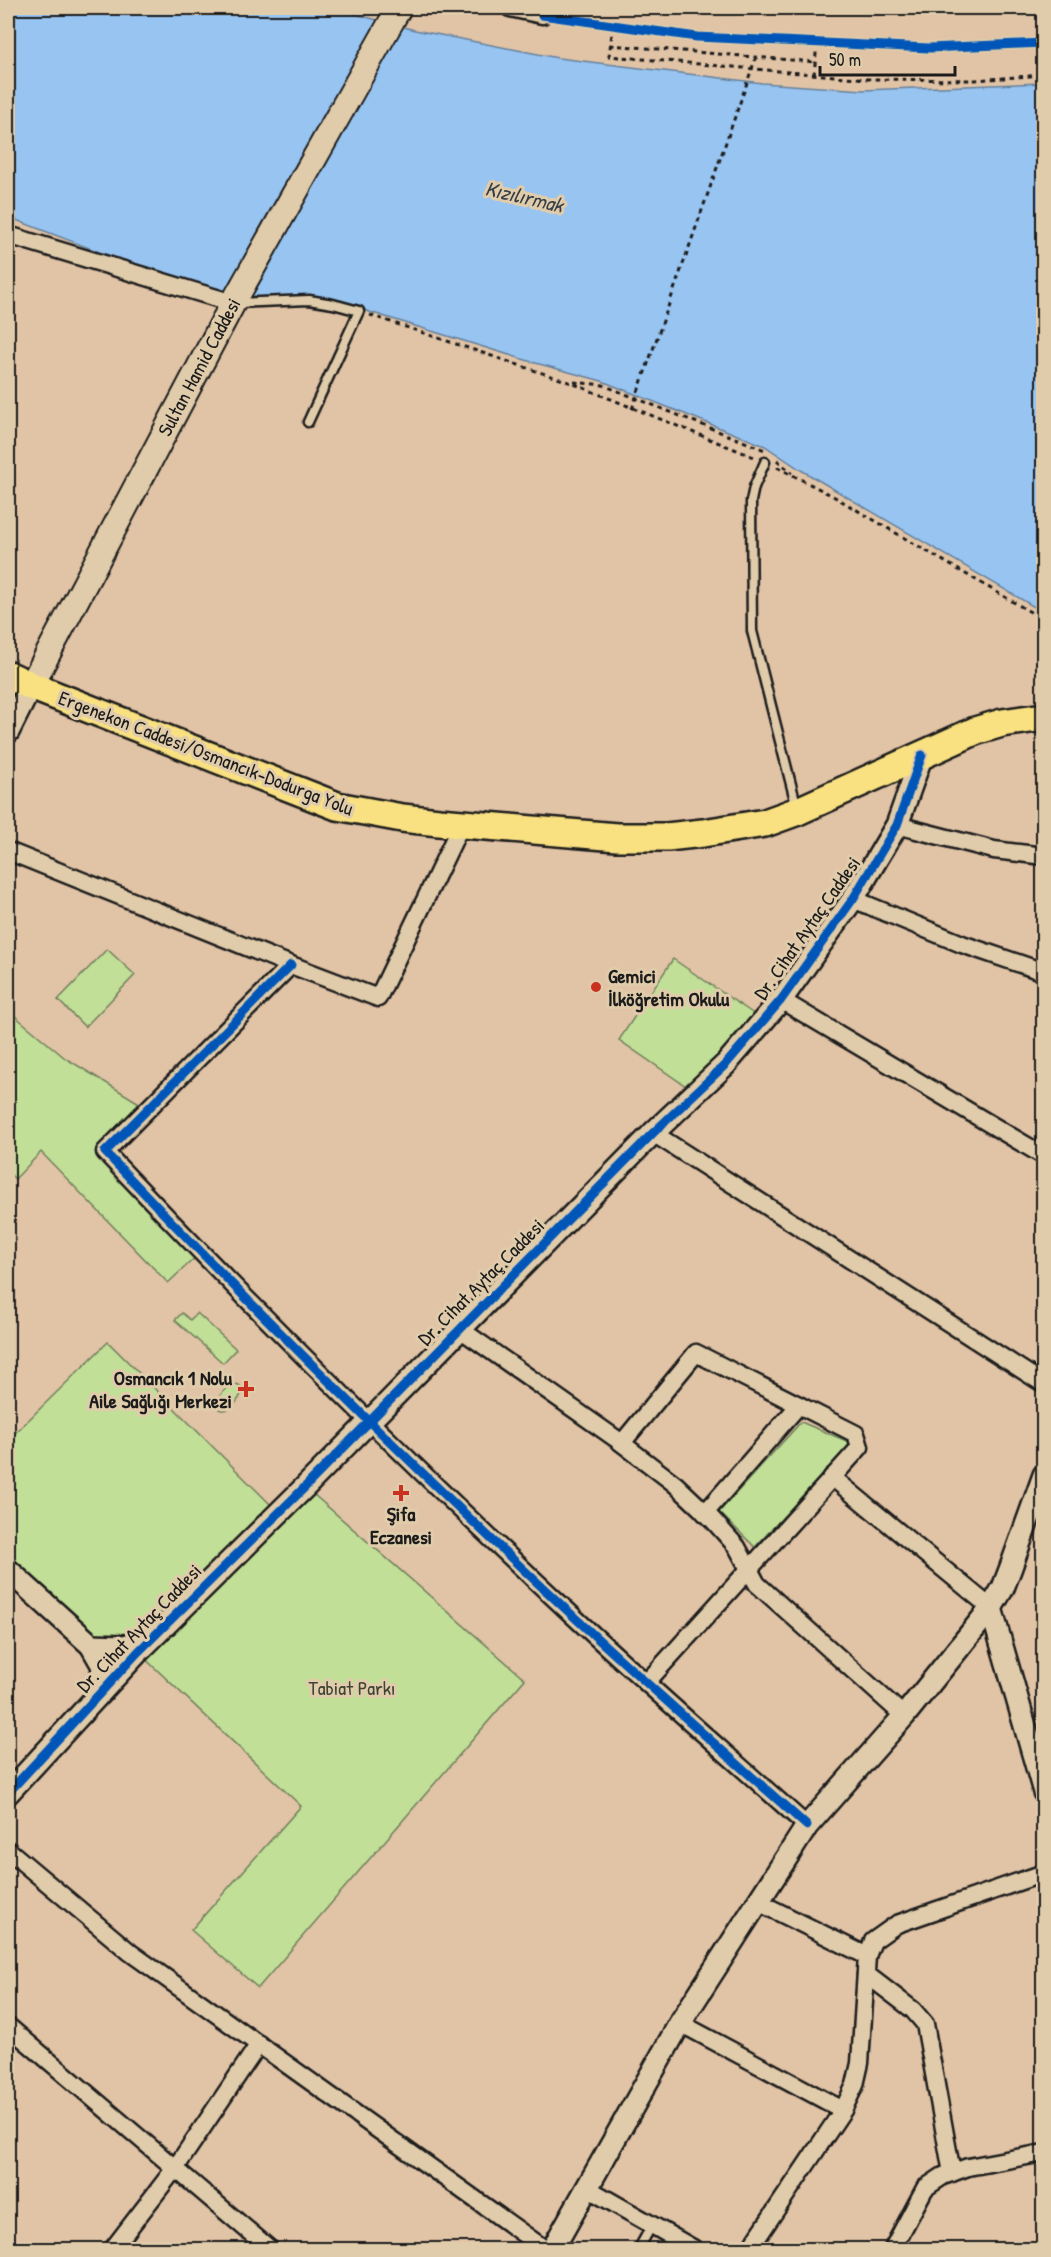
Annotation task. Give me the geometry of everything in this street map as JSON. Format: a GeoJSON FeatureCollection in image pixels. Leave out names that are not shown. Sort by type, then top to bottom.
{"type":"FeatureCollection","features":[{"type":"Feature","properties":{"kind":"main road","name":"Sultan Hamid Caddesi"},"geometry":{"type":"LineString","coordinates":[[19,681],[399,8]]}},
{"type":"Feature","properties":{"kind":"main road","name":"Ergenekon Caddesi/Osmancık-Dodurga Yolu"},"geometry":{"type":"LineString","coordinates":[[19,681],[337,806],[402,818],[461,825],[617,837],[666,837],[732,830],[765,823],[798,811],[988,727],[1022,719],[1044,717]]}},
{"type":"Feature","properties":{"kind":"street"},"geometry":{"type":"LineString","coordinates":[[510,8],[542,15],[546,8]]}},
{"type":"Feature","properties":{"kind":"street"},"geometry":{"type":"LineString","coordinates":[[8,235],[233,303]]}},
{"type":"Feature","properties":{"kind":"street","name":"Sultan Hamid Caddesi"},"geometry":{"type":"LineString","coordinates":[[8,732],[19,681]]}},
{"type":"Feature","properties":{"kind":"street","name":"Dr. Cihat Aytaç Caddesi"},"geometry":{"type":"LineString","coordinates":[[8,1793],[154,1635],[305,1487],[653,1133],[726,1064],[781,1000],[854,899],[897,825],[922,755]]}},
{"type":"Feature","properties":{"kind":"street"},"geometry":{"type":"LineString","coordinates":[[8,851],[378,998],[461,825]]}},
{"type":"Feature","properties":{"kind":"street"},"geometry":{"type":"LineString","coordinates":[[897,825],[994,850],[1044,856]]}},
{"type":"Feature","properties":{"kind":"street"},"geometry":{"type":"LineString","coordinates":[[854,899],[962,944],[1044,972]]}},
{"type":"Feature","properties":{"kind":"street"},"geometry":{"type":"LineString","coordinates":[[291,965],[105,1152],[200,1253],[369,1421],[572,1614],[807,1826]]}},
{"type":"Feature","properties":{"kind":"street"},"geometry":{"type":"LineString","coordinates":[[781,1000],[1044,1156]]}},
{"type":"Feature","properties":{"kind":"street"},"geometry":{"type":"LineString","coordinates":[[653,1133],[1044,1384]]}},
{"type":"Feature","properties":{"kind":"street"},"geometry":{"type":"LineString","coordinates":[[460,1329],[622,1443],[675,1484],[737,1547],[757,1584],[904,1716]]}},
{"type":"Feature","properties":{"kind":"street"},"geometry":{"type":"LineString","coordinates":[[622,1443],[696,1353],[856,1434],[860,1447],[647,1682]]}},
{"type":"Feature","properties":{"kind":"street"},"geometry":{"type":"LineString","coordinates":[[705,1513],[799,1405]]}},
{"type":"Feature","properties":{"kind":"street"},"geometry":{"type":"LineString","coordinates":[[552,2250],[680,2023],[807,1826],[904,1716],[991,1608],[1011,1567],[1044,1475]]}},
{"type":"Feature","properties":{"kind":"street"},"geometry":{"type":"LineString","coordinates":[[832,1477],[991,1608],[1044,1792]]}},
{"type":"Feature","properties":{"kind":"street"},"geometry":{"type":"LineString","coordinates":[[8,1570],[91,1645],[103,1666],[100,1693]]}},
{"type":"Feature","properties":{"kind":"street"},"geometry":{"type":"LineString","coordinates":[[91,1645],[132,1645],[154,1635]]}},
{"type":"Feature","properties":{"kind":"street"},"geometry":{"type":"LineString","coordinates":[[8,1850],[130,1953],[546,2250]]}},
{"type":"Feature","properties":{"kind":"street"},"geometry":{"type":"LineString","coordinates":[[749,2250],[843,2110],[855,2085],[860,2063],[867,1956],[873,1941],[897,1924],[1044,1873]]}},
{"type":"Feature","properties":{"kind":"street"},"geometry":{"type":"LineString","coordinates":[[758,1902],[867,1956]]}},
{"type":"Feature","properties":{"kind":"street"},"geometry":{"type":"LineString","coordinates":[[866,1974],[913,2010],[925,2024],[952,2173]]}},
{"type":"Feature","properties":{"kind":"street"},"geometry":{"type":"LineString","coordinates":[[680,2023],[843,2110]]}},
{"type":"Feature","properties":{"kind":"street"},"geometry":{"type":"LineString","coordinates":[[8,2026],[271,2250]]}},
{"type":"Feature","properties":{"kind":"street"},"geometry":{"type":"LineString","coordinates":[[112,2250],[176,2167],[259,2044]]}},
{"type":"Feature","properties":{"kind":"street"},"geometry":{"type":"LineString","coordinates":[[892,2250],[925,2188],[943,2176],[968,2167],[1044,2153]]}},
{"type":"Feature","properties":{"kind":"street"},"geometry":{"type":"LineString","coordinates":[[587,2188],[696,2250]]}},
{"type":"Feature","properties":{"kind":"lane"},"geometry":{"type":"LineString","coordinates":[[233,303],[309,300],[359,312],[308,422]]}},
{"type":"Feature","properties":{"kind":"lane"},"geometry":{"type":"LineString","coordinates":[[765,462],[754,487],[751,501],[752,631],[798,811]]}},
{"type":"Feature","properties":{"kind":"lane"},"geometry":{"type":"LineString","coordinates":[[638,2250],[652,2225]]}},
{"type":"Feature","properties":{"kind":"path"},"geometry":{"type":"LineString","coordinates":[[624,27],[608,25],[609,56],[868,80],[963,80],[1044,75]]}},
{"type":"Feature","properties":{"kind":"path"},"geometry":{"type":"LineString","coordinates":[[806,42],[828,43]]}},
{"type":"Feature","properties":{"kind":"path"},"geometry":{"type":"LineString","coordinates":[[814,75],[817,43]]}},
{"type":"Feature","properties":{"kind":"path"},"geometry":{"type":"LineString","coordinates":[[610,45],[815,62]]}},
{"type":"Feature","properties":{"kind":"path"},"geometry":{"type":"LineString","coordinates":[[632,409],[756,57]]}},
{"type":"Feature","properties":{"kind":"path"},"geometry":{"type":"LineString","coordinates":[[359,312],[569,382],[765,462],[796,476],[1044,620]]}},
{"type":"Feature","properties":{"kind":"path"},"geometry":{"type":"LineString","coordinates":[[569,382],[603,385],[762,447],[796,476]]}},
{"type":"Feature","properties":{"kind":"green space"},"geometry":{"type":"Polygon","coordinates":[[[107,949],[135,975],[85,1027],[58,1000],[107,949]]]}},
{"type":"Feature","properties":{"kind":"green space"},"geometry":{"type":"Polygon","coordinates":[[[673,959],[764,1021],[696,1093],[619,1040],[673,959]]]}},
{"type":"Feature","properties":{"kind":"green space"},"geometry":{"type":"Polygon","coordinates":[[[9,1011],[65,1058],[149,1109],[105,1153],[200,1253],[168,1283],[41,1152],[15,1179],[8,1172],[9,1011]]]}},
{"type":"Feature","properties":{"kind":"green space"},"geometry":{"type":"Polygon","coordinates":[[[182,1313],[190,1320],[197,1313],[236,1349],[223,1363],[175,1320],[182,1313]]]}},
{"type":"Feature","properties":{"kind":"green space","name":"Tabiat Parkı"},"geometry":{"type":"Polygon","coordinates":[[[108,1342],[279,1513],[305,1487],[525,1679],[258,1988],[191,1930],[301,1806],[138,1652],[91,1645],[8,1566],[8,1440],[108,1342]]]}},
{"type":"Feature","properties":{"kind":"green space"},"geometry":{"type":"Polygon","coordinates":[[[234,1384],[239,1385],[242,1389],[239,1398],[228,1409],[220,1409],[216,1406],[220,1396],[234,1384]]]}},
{"type":"Feature","properties":{"kind":"green space"},"geometry":{"type":"Polygon","coordinates":[[[801,1422],[849,1442],[848,1447],[755,1547],[719,1512],[801,1422]]]}},
{"type":"Feature","properties":{"kind":"water","name":"Kızılırmak"},"geometry":{"type":"Polygon","coordinates":[[[8,8],[332,8],[415,30],[558,58],[762,83],[863,90],[1043,83],[1043,612],[801,470],[765,446],[602,381],[360,309],[333,304],[233,303],[8,217],[8,8]]]}},
{"type":"Feature","properties":{"kind":"cycle path"},"geometry":{"type":"LineString","coordinates":[[542,15],[697,37],[929,48],[1044,43]]}},
{"type":"Feature","properties":{"kind":"cycle path"},"geometry":{"type":"LineString","coordinates":[[8,1793],[138,1652],[305,1487],[653,1133],[726,1064],[781,1000],[853,899],[897,825],[922,755]]}},
{"type":"Feature","properties":{"kind":"cycle path"},"geometry":{"type":"LineString","coordinates":[[291,965],[105,1152],[276,1329],[511,1558],[807,1826]]}},
{"type":"Feature","properties":{"kind":"place","name":"Gemici İlköğretim Okulu"},"geometry":{"type":"Point","coordinates":[596,987]}},
{"type":"Feature","properties":{"kind":"place","name":"Osmancık 1 Nolu Aile Sağlığı Merkezi"},"geometry":{"type":"Point","coordinates":[246,1389]}},
{"type":"Feature","properties":{"kind":"place","name":"Şifa Eczanesi"},"geometry":{"type":"Point","coordinates":[401,1493]}}]}
